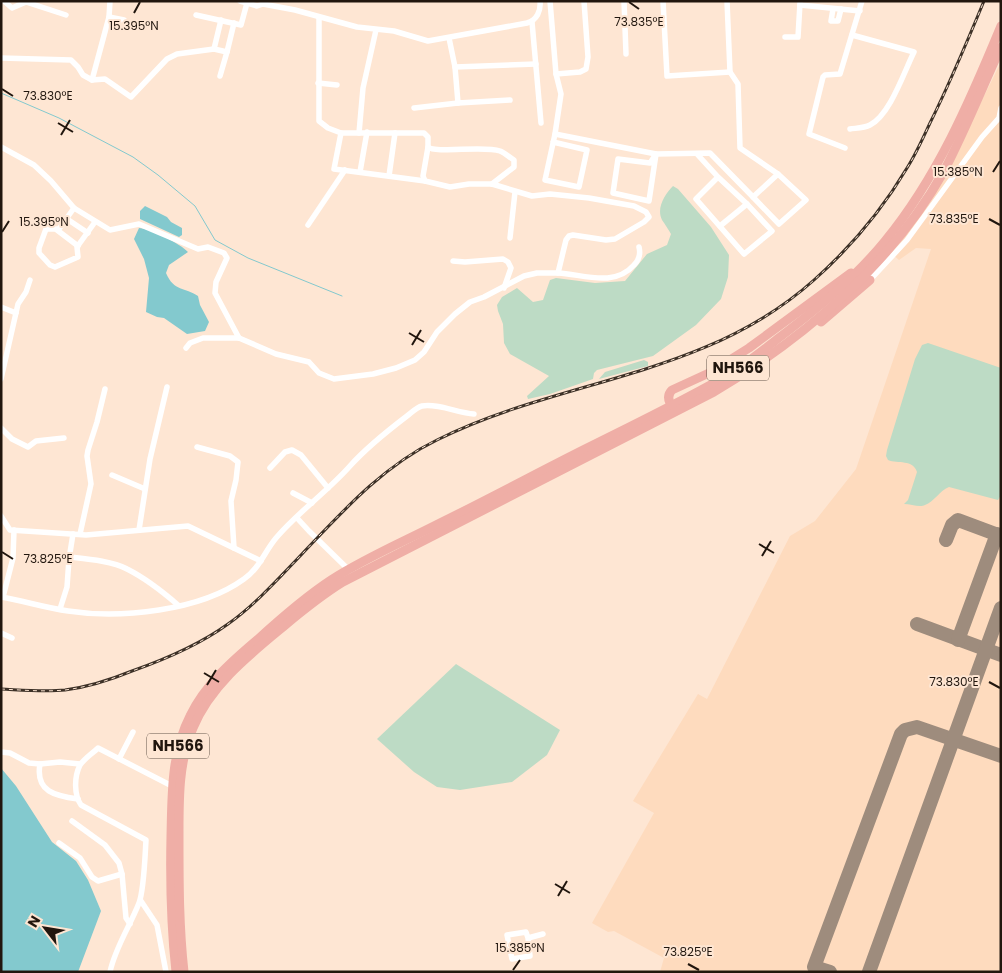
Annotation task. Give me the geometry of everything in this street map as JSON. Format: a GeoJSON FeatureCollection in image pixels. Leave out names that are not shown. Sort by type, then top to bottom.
{"type":"FeatureCollection","features":[{"type":"Feature","properties":{"kind":"highway","name":"NH566"},"geometry":{"type":"LineString","coordinates":[[176,972],[170,885],[172,786],[183,730],[194,708],[215,680],[267,631],[328,582],[728,375],[829,298],[885,242],[923,189],[942,155],[1001,26]]}},
{"type":"Feature","properties":{"kind":"highway","name":"NH566"},"geometry":{"type":"LineString","coordinates":[[184,972],[178,902],[179,799],[183,760],[193,726],[223,681],[248,656],[325,593],[357,574],[714,392],[772,354],[847,293],[870,280],[944,171],[1001,47]]}},
{"type":"Feature","properties":{"kind":"highway"},"geometry":{"type":"LineString","coordinates":[[859,270],[845,276],[790,319],[723,365],[672,390],[668,398],[672,407],[678,412],[684,412],[749,376],[772,361],[870,280]]}},
{"type":"Feature","properties":{"kind":"street"},"geometry":{"type":"LineString","coordinates":[[4,1],[12,8],[27,2],[66,15]]}},
{"type":"Feature","properties":{"kind":"street"},"geometry":{"type":"LineString","coordinates":[[92,80],[109,17],[110,1]]}},
{"type":"Feature","properties":{"kind":"street"},"geometry":{"type":"LineString","coordinates":[[240,1],[257,6],[263,3],[376,30],[394,31],[428,41],[532,22]]}},
{"type":"Feature","properties":{"kind":"street"},"geometry":{"type":"LineString","coordinates":[[540,1],[540,9],[532,22],[541,123]]}},
{"type":"Feature","properties":{"kind":"street"},"geometry":{"type":"LineString","coordinates":[[550,1],[556,74],[561,94],[555,134],[553,142],[544,180],[579,187],[587,150],[553,142]]}},
{"type":"Feature","properties":{"kind":"street"},"geometry":{"type":"LineString","coordinates":[[556,74],[580,72],[586,69],[588,57],[584,1]]}},
{"type":"Feature","properties":{"kind":"street"},"geometry":{"type":"LineString","coordinates":[[624,1],[626,54]]}},
{"type":"Feature","properties":{"kind":"street"},"geometry":{"type":"LineString","coordinates":[[663,1],[667,76],[730,72]]}},
{"type":"Feature","properties":{"kind":"street"},"geometry":{"type":"LineString","coordinates":[[555,134],[656,154],[710,153],[779,224],[806,200],[778,174],[740,148],[738,84],[730,72],[727,1]]}},
{"type":"Feature","properties":{"kind":"street"},"geometry":{"type":"LineString","coordinates":[[845,148],[809,134],[823,77],[825,75],[840,74],[862,1]]}},
{"type":"Feature","properties":{"kind":"street"},"geometry":{"type":"LineString","coordinates":[[786,37],[798,37],[800,3],[833,9],[860,11]]}},
{"type":"Feature","properties":{"kind":"street"},"geometry":{"type":"LineString","coordinates":[[196,15],[241,25],[247,4]]}},
{"type":"Feature","properties":{"kind":"street"},"geometry":{"type":"LineString","coordinates":[[833,9],[832,21],[838,21],[841,9]]}},
{"type":"Feature","properties":{"kind":"street"},"geometry":{"type":"LineString","coordinates":[[109,17],[124,20]]}},
{"type":"Feature","properties":{"kind":"street"},"geometry":{"type":"LineString","coordinates":[[319,17],[319,121],[328,128],[340,133],[424,134],[428,137],[425,180]]}},
{"type":"Feature","properties":{"kind":"street"},"geometry":{"type":"LineString","coordinates":[[214,49],[221,20]]}},
{"type":"Feature","properties":{"kind":"street"},"geometry":{"type":"LineString","coordinates":[[220,76],[234,23]]}},
{"type":"Feature","properties":{"kind":"street"},"geometry":{"type":"LineString","coordinates":[[359,132],[363,88],[376,30]]}},
{"type":"Feature","properties":{"kind":"street"},"geometry":{"type":"LineString","coordinates":[[850,129],[868,126],[883,113],[896,91],[914,52],[852,35]]}},
{"type":"Feature","properties":{"kind":"street"},"geometry":{"type":"LineString","coordinates":[[449,38],[455,67],[458,103]]}},
{"type":"Feature","properties":{"kind":"street"},"geometry":{"type":"LineString","coordinates":[[1,58],[71,60],[83,75],[92,80],[104,79],[131,96],[167,59],[177,54],[214,49],[227,52]]}},
{"type":"Feature","properties":{"kind":"street"},"geometry":{"type":"LineString","coordinates":[[455,67],[536,64]]}},
{"type":"Feature","properties":{"kind":"street"},"geometry":{"type":"LineString","coordinates":[[318,83],[337,85]]}},
{"type":"Feature","properties":{"kind":"street"},"geometry":{"type":"LineString","coordinates":[[414,108],[510,100]]}},
{"type":"Feature","properties":{"kind":"street"},"geometry":{"type":"LineString","coordinates":[[870,280],[901,247],[982,137],[999,118],[1001,108]]}},
{"type":"Feature","properties":{"kind":"street"},"geometry":{"type":"LineString","coordinates":[[360,172],[367,132]]}},
{"type":"Feature","properties":{"kind":"street"},"geometry":{"type":"LineString","coordinates":[[340,133],[334,169],[425,180],[450,187],[469,184],[492,184],[532,196],[550,194],[607,201],[634,206],[646,212],[649,216],[644,222],[615,239],[606,240],[569,236],[566,240],[558,273]]}},
{"type":"Feature","properties":{"kind":"street"},"geometry":{"type":"LineString","coordinates":[[388,176],[395,133]]}},
{"type":"Feature","properties":{"kind":"street"},"geometry":{"type":"LineString","coordinates":[[1,147],[34,166],[51,181],[74,208],[110,230],[139,224],[198,249],[208,247],[224,253],[227,258],[216,282],[215,293],[238,338]]}},
{"type":"Feature","properties":{"kind":"street"},"geometry":{"type":"LineString","coordinates":[[428,147],[435,150],[474,148],[503,152],[514,160],[514,167],[492,184]]}},
{"type":"Feature","properties":{"kind":"street"},"geometry":{"type":"LineString","coordinates":[[656,154],[649,200],[613,193],[618,158],[650,163],[656,154]]}},
{"type":"Feature","properties":{"kind":"street"},"geometry":{"type":"LineString","coordinates":[[697,154],[772,231],[744,254],[696,199],[718,177]]}},
{"type":"Feature","properties":{"kind":"street"},"geometry":{"type":"LineString","coordinates":[[308,225],[346,170]]}},
{"type":"Feature","properties":{"kind":"street"},"geometry":{"type":"LineString","coordinates":[[753,198],[778,174]]}},
{"type":"Feature","properties":{"kind":"street"},"geometry":{"type":"LineString","coordinates":[[510,238],[515,192]]}},
{"type":"Feature","properties":{"kind":"street"},"geometry":{"type":"LineString","coordinates":[[720,226],[747,204]]}},
{"type":"Feature","properties":{"kind":"street"},"geometry":{"type":"LineString","coordinates":[[57,230],[74,208]]}},
{"type":"Feature","properties":{"kind":"street"},"geometry":{"type":"LineString","coordinates":[[67,219],[88,233]]}},
{"type":"Feature","properties":{"kind":"street"},"geometry":{"type":"LineString","coordinates":[[78,246],[57,230],[48,228],[39,248],[39,253],[50,265],[55,267],[78,257],[78,246],[95,222]]}},
{"type":"Feature","properties":{"kind":"street"},"geometry":{"type":"LineString","coordinates":[[186,348],[190,343],[203,338],[238,338],[276,354],[309,362],[319,373],[334,379],[373,374],[396,368],[415,360],[424,352],[437,332],[470,302],[504,288],[524,276],[536,273],[558,273],[601,278],[621,274],[632,268],[637,262],[640,252],[639,247]]}},
{"type":"Feature","properties":{"kind":"street"},"geometry":{"type":"LineString","coordinates":[[453,261],[503,260],[508,262],[511,268],[504,288]]}},
{"type":"Feature","properties":{"kind":"street"},"geometry":{"type":"LineString","coordinates":[[1,379],[18,304],[26,292],[30,280]]}},
{"type":"Feature","properties":{"kind":"street"},"geometry":{"type":"LineString","coordinates":[[1,307],[16,314]]}},
{"type":"Feature","properties":{"kind":"street"},"geometry":{"type":"LineString","coordinates":[[139,530],[150,458],[167,387]]}},
{"type":"Feature","properties":{"kind":"street"},"geometry":{"type":"LineString","coordinates":[[60,609],[67,587],[69,557],[91,484],[87,456],[105,389]]}},
{"type":"Feature","properties":{"kind":"street"},"geometry":{"type":"LineString","coordinates":[[14,530],[13,558],[2,597],[60,609],[98,614],[146,612],[201,601],[222,593],[246,578],[261,561],[276,538],[296,518],[380,436],[420,406],[474,414]]}},
{"type":"Feature","properties":{"kind":"street"},"geometry":{"type":"LineString","coordinates":[[1,428],[12,438],[28,447],[36,440],[64,438]]}},
{"type":"Feature","properties":{"kind":"street"},"geometry":{"type":"LineString","coordinates":[[197,447],[230,456],[238,462],[231,501],[234,548]]}},
{"type":"Feature","properties":{"kind":"street"},"geometry":{"type":"LineString","coordinates":[[270,468],[285,452],[292,450],[300,455],[328,488]]}},
{"type":"Feature","properties":{"kind":"street"},"geometry":{"type":"LineString","coordinates":[[112,475],[145,489]]}},
{"type":"Feature","properties":{"kind":"street"},"geometry":{"type":"LineString","coordinates":[[293,493],[312,503]]}},
{"type":"Feature","properties":{"kind":"street"},"geometry":{"type":"LineString","coordinates":[[1,516],[10,530],[76,534],[188,526],[261,561]]}},
{"type":"Feature","properties":{"kind":"street"},"geometry":{"type":"LineString","coordinates":[[296,518],[348,570],[357,574]]}},
{"type":"Feature","properties":{"kind":"street"},"geometry":{"type":"LineString","coordinates":[[69,557],[94,560],[126,568],[168,596],[178,605]]}},
{"type":"Feature","properties":{"kind":"street"},"geometry":{"type":"LineString","coordinates":[[1,633],[12,638]]}},
{"type":"Feature","properties":{"kind":"street"},"geometry":{"type":"LineString","coordinates":[[119,759],[133,732]]}},
{"type":"Feature","properties":{"kind":"street"},"geometry":{"type":"LineString","coordinates":[[110,972],[113,957],[121,945],[140,901],[146,840],[81,805],[75,784],[80,764],[98,748],[172,786]]}},
{"type":"Feature","properties":{"kind":"street"},"geometry":{"type":"LineString","coordinates":[[1,752],[10,753],[30,763],[60,762],[80,764]]}},
{"type":"Feature","properties":{"kind":"street"},"geometry":{"type":"LineString","coordinates":[[40,764],[38,774],[47,790],[55,795],[78,799]]}},
{"type":"Feature","properties":{"kind":"street"},"geometry":{"type":"LineString","coordinates":[[72,821],[105,845],[119,863],[122,874],[126,918],[130,924]]}},
{"type":"Feature","properties":{"kind":"street"},"geometry":{"type":"LineString","coordinates":[[58,843],[80,858],[92,877],[98,881],[122,874]]}},
{"type":"Feature","properties":{"kind":"street"},"geometry":{"type":"LineString","coordinates":[[140,901],[157,925],[166,972]]}},
{"type":"Feature","properties":{"kind":"street"},"geometry":{"type":"LineString","coordinates":[[526,932],[528,938],[530,956],[512,959],[508,935],[526,932]]}},
{"type":"Feature","properties":{"kind":"street"},"geometry":{"type":"LineString","coordinates":[[528,938],[543,934]]}},
{"type":"Feature","properties":{"kind":"shaded area"},"geometry":{"type":"Polygon","coordinates":[[[1001,62],[1001,972],[660,972],[664,958],[614,931],[608,932],[592,923],[654,813],[633,801],[698,694],[707,699],[790,536],[815,521],[856,469],[931,249],[916,248],[899,260],[886,249],[952,160],[1001,62]]]}},
{"type":"Feature","properties":{"kind":"green space"},"geometry":{"type":"Polygon","coordinates":[[[673,186],[678,189],[711,227],[729,255],[728,277],[721,299],[696,325],[653,356],[597,370],[594,373],[593,379],[550,394],[528,399],[527,396],[549,376],[510,354],[504,343],[503,324],[497,305],[502,297],[517,288],[533,302],[543,300],[550,280],[556,278],[595,283],[625,281],[647,254],[667,245],[671,234],[662,220],[660,211],[664,197],[673,186]]]}},
{"type":"Feature","properties":{"kind":"green space"},"geometry":{"type":"Polygon","coordinates":[[[928,343],[1001,368],[1001,495],[998,500],[949,487],[923,506],[904,504],[908,500],[917,472],[912,465],[888,460],[886,456],[915,359],[922,345],[928,343]]]}},
{"type":"Feature","properties":{"kind":"green space"},"geometry":{"type":"Polygon","coordinates":[[[644,360],[648,362],[648,366],[599,379],[605,372],[644,360]]]}},
{"type":"Feature","properties":{"kind":"green space"},"geometry":{"type":"Polygon","coordinates":[[[456,664],[560,730],[547,755],[512,782],[460,790],[437,787],[414,772],[377,739],[456,664]]]}},
{"type":"Feature","properties":{"kind":"water"},"geometry":{"type":"Polygon","coordinates":[[[145,206],[167,217],[171,222],[182,228],[182,235],[179,237],[140,219],[140,211],[145,206]]]}},
{"type":"Feature","properties":{"kind":"water"},"geometry":{"type":"Polygon","coordinates":[[[139,228],[165,237],[188,252],[169,265],[166,273],[176,286],[198,296],[200,305],[209,322],[205,331],[187,334],[164,318],[146,312],[149,278],[144,259],[134,239],[139,228]]]}},
{"type":"Feature","properties":{"kind":"water"},"geometry":{"type":"Polygon","coordinates":[[[1,768],[16,786],[52,842],[76,861],[88,880],[101,911],[78,972],[1,972],[1,768]]]}},
{"type":"Feature","properties":{"kind":"waterway"},"geometry":{"type":"LineString","coordinates":[[1,93],[59,118],[133,157],[195,206],[215,240],[248,258],[342,296]]}},
{"type":"Feature","properties":{"kind":"taxiway"},"geometry":{"type":"LineString","coordinates":[[946,540],[952,525],[958,520],[1001,536]]}},
{"type":"Feature","properties":{"kind":"taxiway"},"geometry":{"type":"LineString","coordinates":[[958,640],[997,534]]}},
{"type":"Feature","properties":{"kind":"taxiway"},"geometry":{"type":"LineString","coordinates":[[869,972],[1001,608]]}},
{"type":"Feature","properties":{"kind":"taxiway"},"geometry":{"type":"LineString","coordinates":[[917,624],[1001,655]]}},
{"type":"Feature","properties":{"kind":"taxiway"},"geometry":{"type":"LineString","coordinates":[[830,972],[814,967],[901,734],[905,730],[917,727],[1001,756]]}},
{"type":"Feature","properties":{"kind":"railway"},"geometry":{"type":"LineString","coordinates":[[1,689],[49,691],[82,687],[99,683],[182,651],[206,639],[238,617],[364,491],[381,476],[417,451],[484,419],[680,357],[727,338],[772,312],[827,268],[853,242],[887,199],[919,146],[984,1]]}}]}
